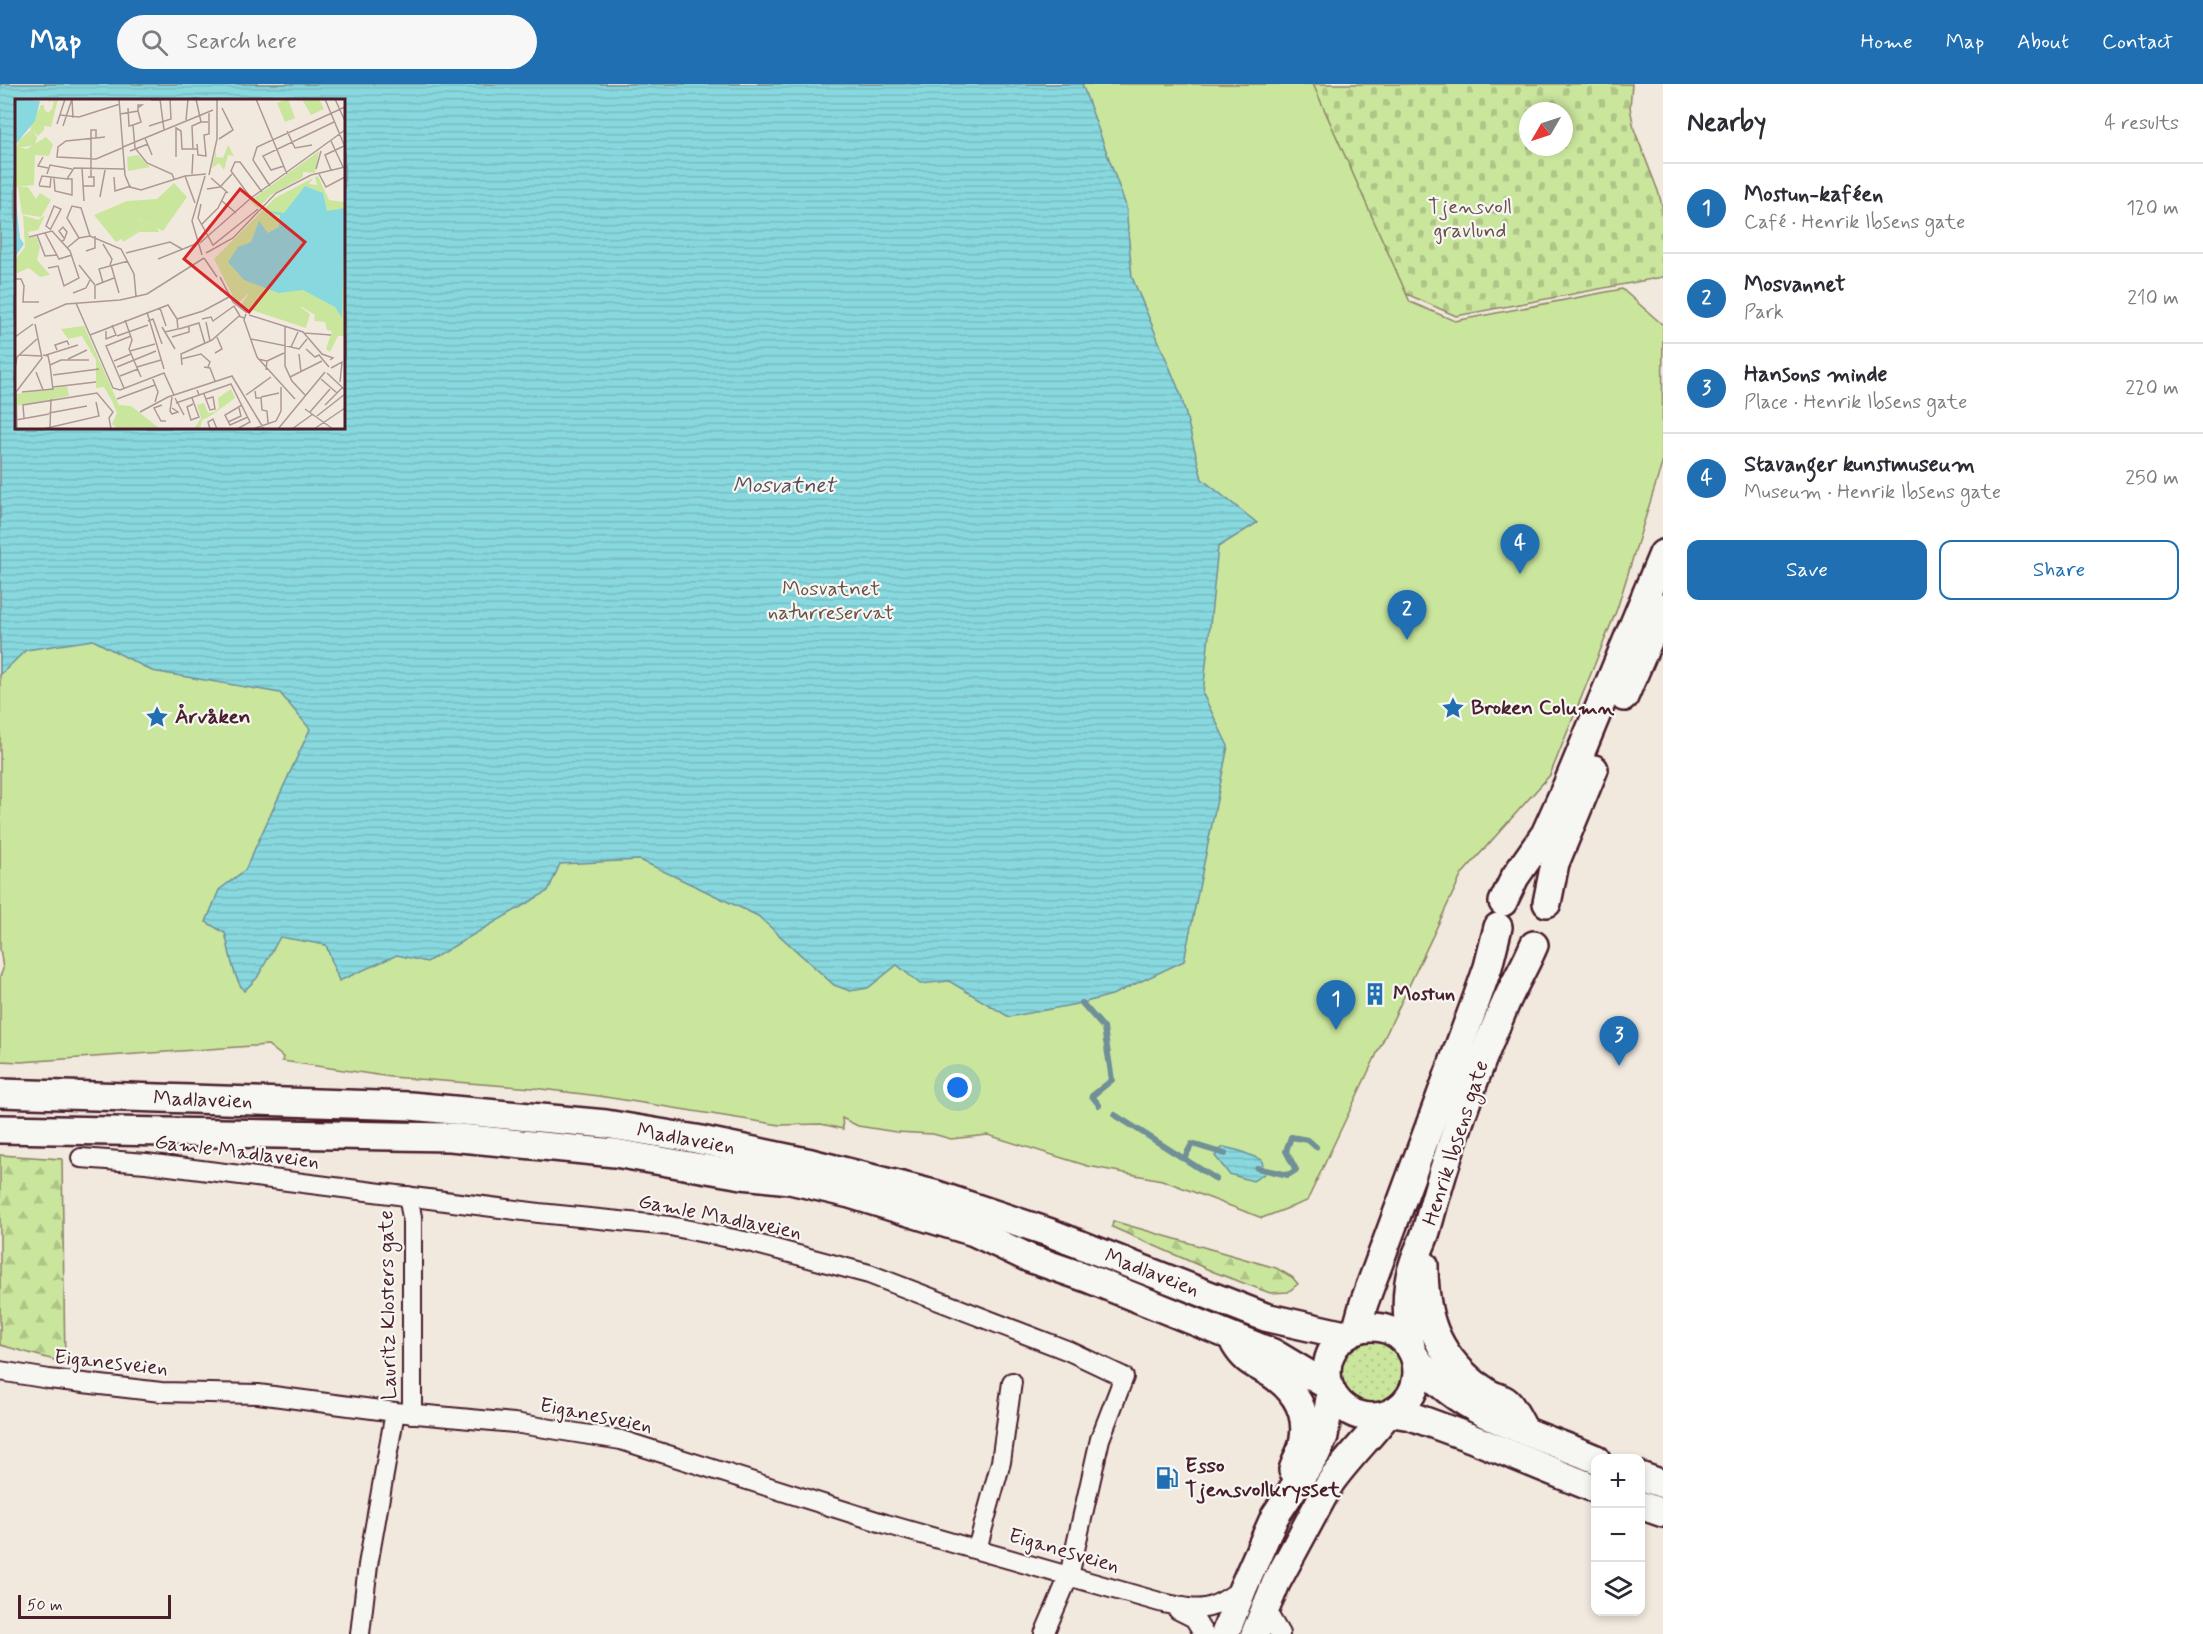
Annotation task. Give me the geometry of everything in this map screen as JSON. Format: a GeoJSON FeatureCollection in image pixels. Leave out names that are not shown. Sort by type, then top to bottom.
{"type":"FeatureCollection","features":[{"type":"Feature","properties":{"kind":"main road","name":"Henrik Ibsens gate"},"geometry":{"type":"LineString","coordinates":[[1351,1332],[1364,1304],[1409,1176],[1485,978],[1500,915],[1515,877],[1550,824],[1663,554]]}},
{"type":"Feature","properties":{"kind":"main road"},"geometry":{"type":"LineString","coordinates":[[1547,903],[1533,892],[1525,891],[1509,896],[1500,915],[1502,935],[1516,945],[1534,945],[1547,935],[1551,927],[1552,919],[1547,903],[1555,863],[1663,607]]}},
{"type":"Feature","properties":{"kind":"main road","name":"Henrik Ibsens gate"},"geometry":{"type":"LineString","coordinates":[[1413,1352],[1407,1299],[1414,1260],[1424,1240],[1457,1128],[1504,1006],[1534,945]]}},
{"type":"Feature","properties":{"kind":"main road","name":"Madlaveien"},"geometry":{"type":"LineString","coordinates":[[0,1094],[410,1106],[606,1124],[696,1139],[811,1162],[934,1194],[1048,1232],[1266,1317],[1351,1332]]}},
{"type":"Feature","properties":{"kind":"main road","name":"Madlaveien"},"geometry":{"type":"LineString","coordinates":[[0,1129],[450,1137],[615,1154],[790,1180],[850,1194],[974,1232],[1029,1258],[1087,1278],[1273,1353],[1330,1389]]}},
{"type":"Feature","properties":{"kind":"main road"},"geometry":{"type":"LineString","coordinates":[[1424,1240],[1424,1293],[1429,1319],[1437,1338],[1461,1372],[1489,1394],[1506,1401],[1524,1430]]}},
{"type":"Feature","properties":{"kind":"main road"},"geometry":{"type":"LineString","coordinates":[[1275,1516],[1317,1454],[1324,1436],[1330,1389],[1326,1372],[1328,1358],[1335,1345],[1351,1332],[1372,1326],[1388,1329],[1401,1337],[1424,1370],[1467,1404],[1591,1457]]}},
{"type":"Feature","properties":{"kind":"main road"},"geometry":{"type":"LineString","coordinates":[[1226,1634],[1303,1444],[1305,1430],[1303,1411],[1294,1393],[1285,1384],[1243,1358],[1230,1335]]}},
{"type":"Feature","properties":{"kind":"main road"},"geometry":{"type":"LineString","coordinates":[[1255,1634],[1276,1583],[1330,1483],[1390,1414],[1410,1398],[1416,1384],[1418,1369],[1413,1352]]}},
{"type":"Feature","properties":{"kind":"main road"},"geometry":{"type":"LineString","coordinates":[[1330,1389],[1347,1411],[1362,1417],[1390,1414],[1411,1416],[1591,1487]]}},
{"type":"Feature","properties":{"kind":"main road"},"geometry":{"type":"LineString","coordinates":[[1645,1477],[1663,1484]]}},
{"type":"Feature","properties":{"kind":"main road"},"geometry":{"type":"LineString","coordinates":[[1645,1507],[1663,1514]]}},
{"type":"Feature","properties":{"kind":"street","name":"Gamle Madlaveien"},"geometry":{"type":"LineString","coordinates":[[81,1158],[146,1163],[539,1213],[670,1226],[749,1242],[869,1274],[1069,1351],[1124,1377],[1100,1439],[1069,1576]]}},
{"type":"Feature","properties":{"kind":"street","name":"Lauritz Klosters gate"},"geometry":{"type":"LineString","coordinates":[[360,1634],[370,1554],[404,1413],[412,1218],[408,1196]]}},
{"type":"Feature","properties":{"kind":"street","name":"Eiganesveien"},"geometry":{"type":"LineString","coordinates":[[0,1371],[49,1380],[161,1392],[258,1394],[404,1413],[514,1423],[621,1440],[886,1524],[1163,1603],[1197,1610],[1220,1604],[1243,1588]]}},
{"type":"Feature","properties":{"kind":"street"},"geometry":{"type":"LineString","coordinates":[[977,1549],[1001,1462],[1012,1382]]}},
{"type":"Feature","properties":{"kind":"street"},"geometry":{"type":"LineString","coordinates":[[1044,1634],[1069,1576]]}},
{"type":"Feature","properties":{"kind":"street","name":"Eiganesveien"},"geometry":{"type":"LineString","coordinates":[[1163,1603],[1194,1618],[1204,1634]]}},
{"type":"Feature","properties":{"kind":"street"},"geometry":{"type":"LineString","coordinates":[[1265,1609],[1280,1634]]}},
{"type":"Feature","properties":{"kind":"green space","name":"Mosvatnet naturreservat"},"geometry":{"type":"Polygon","coordinates":[[[0,84],[1313,84],[1410,302],[1455,321],[1622,289],[1663,325],[1662,464],[1617,609],[1550,775],[1462,874],[1307,1201],[1262,1218],[1162,1180],[1088,1166],[988,1135],[951,1139],[933,1134],[896,1132],[858,1126],[842,1118],[843,1129],[821,1124],[780,1125],[599,1096],[533,1088],[391,1077],[282,1061],[283,1057],[268,1045],[21,1062],[0,1061],[0,977],[3,969],[0,948],[0,84]]]}},
{"type":"Feature","properties":{"kind":"green space","name":"Tjensvoll gravlund"},"geometry":{"type":"Polygon","coordinates":[[[1244,84],[1632,84],[1630,107],[1634,129],[1663,209],[1663,277],[1456,316],[1402,292],[1244,84]]]}},
{"type":"Feature","properties":{"kind":"green space"},"geometry":{"type":"Polygon","coordinates":[[[0,1155],[62,1159],[65,1363],[0,1345],[0,1155]]]}},
{"type":"Feature","properties":{"kind":"green space"},"geometry":{"type":"Polygon","coordinates":[[[1113,1221],[1276,1268],[1292,1277],[1298,1284],[1288,1292],[1270,1293],[1214,1272],[1112,1227],[1113,1221]]]}},
{"type":"Feature","properties":{"kind":"green space"},"geometry":{"type":"Polygon","coordinates":[[[1372,1340],[1390,1345],[1395,1349],[1399,1354],[1404,1372],[1399,1390],[1395,1395],[1390,1399],[1372,1404],[1354,1399],[1349,1395],[1345,1390],[1340,1372],[1345,1354],[1349,1349],[1354,1345],[1372,1340]]]}},
{"type":"Feature","properties":{"kind":"water","name":"Mosvatnet"},"geometry":{"type":"Polygon","coordinates":[[[0,84],[1082,84],[1126,206],[1132,277],[1181,395],[1202,479],[1257,523],[1218,547],[1203,694],[1228,746],[1184,961],[1112,995],[1009,1017],[949,981],[920,984],[897,965],[868,988],[850,991],[834,985],[758,916],[640,860],[560,864],[548,891],[427,962],[397,955],[339,981],[326,945],[280,937],[257,978],[244,991],[234,971],[225,933],[206,922],[219,890],[245,870],[310,729],[280,693],[152,671],[93,640],[26,650],[0,675],[0,84]]]}},
{"type":"Feature","properties":{"kind":"water"},"geometry":{"type":"Polygon","coordinates":[[[1224,1147],[1262,1160],[1264,1174],[1253,1181],[1229,1174],[1215,1156],[1224,1147]]]}},
{"type":"Feature","properties":{"kind":"waterway"},"geometry":{"type":"LineString","coordinates":[[1082,1003],[1104,1028],[1112,1080],[1092,1096],[1099,1105]]}},
{"type":"Feature","properties":{"kind":"waterway"},"geometry":{"type":"LineString","coordinates":[[1115,1115],[1216,1179]]}},
{"type":"Feature","properties":{"kind":"waterway"},"geometry":{"type":"LineString","coordinates":[[1257,1168],[1288,1175],[1296,1170],[1286,1151],[1291,1137],[1308,1140],[1316,1147]]}},
{"type":"Feature","properties":{"kind":"waterway"},"geometry":{"type":"LineString","coordinates":[[1185,1157],[1192,1144],[1225,1154]]}},
{"type":"Feature","properties":{"kind":"place","name":"Stavanger kunstmuseum"},"geometry":{"type":"Point","coordinates":[1520,574]}},
{"type":"Feature","properties":{"kind":"place","name":"Mosvannet"},"geometry":{"type":"Point","coordinates":[1407,640]}},
{"type":"Feature","properties":{"kind":"place","name":"Broken Column"},"geometry":{"type":"Point","coordinates":[1453,708]}},
{"type":"Feature","properties":{"kind":"place","name":"Årvåken"},"geometry":{"type":"Point","coordinates":[157,717]}},
{"type":"Feature","properties":{"kind":"place","name":"Mostun"},"geometry":{"type":"Point","coordinates":[1375,994]}},
{"type":"Feature","properties":{"kind":"place","name":"Mostun-kaféen"},"geometry":{"type":"Point","coordinates":[1336,1030]}},
{"type":"Feature","properties":{"kind":"place","name":"Hansons minde"},"geometry":{"type":"Point","coordinates":[1619,1066]}},
{"type":"Feature","properties":{"kind":"place","name":"Esso Tjensvollkrysset"},"geometry":{"type":"Point","coordinates":[1167,1478]}}]}
